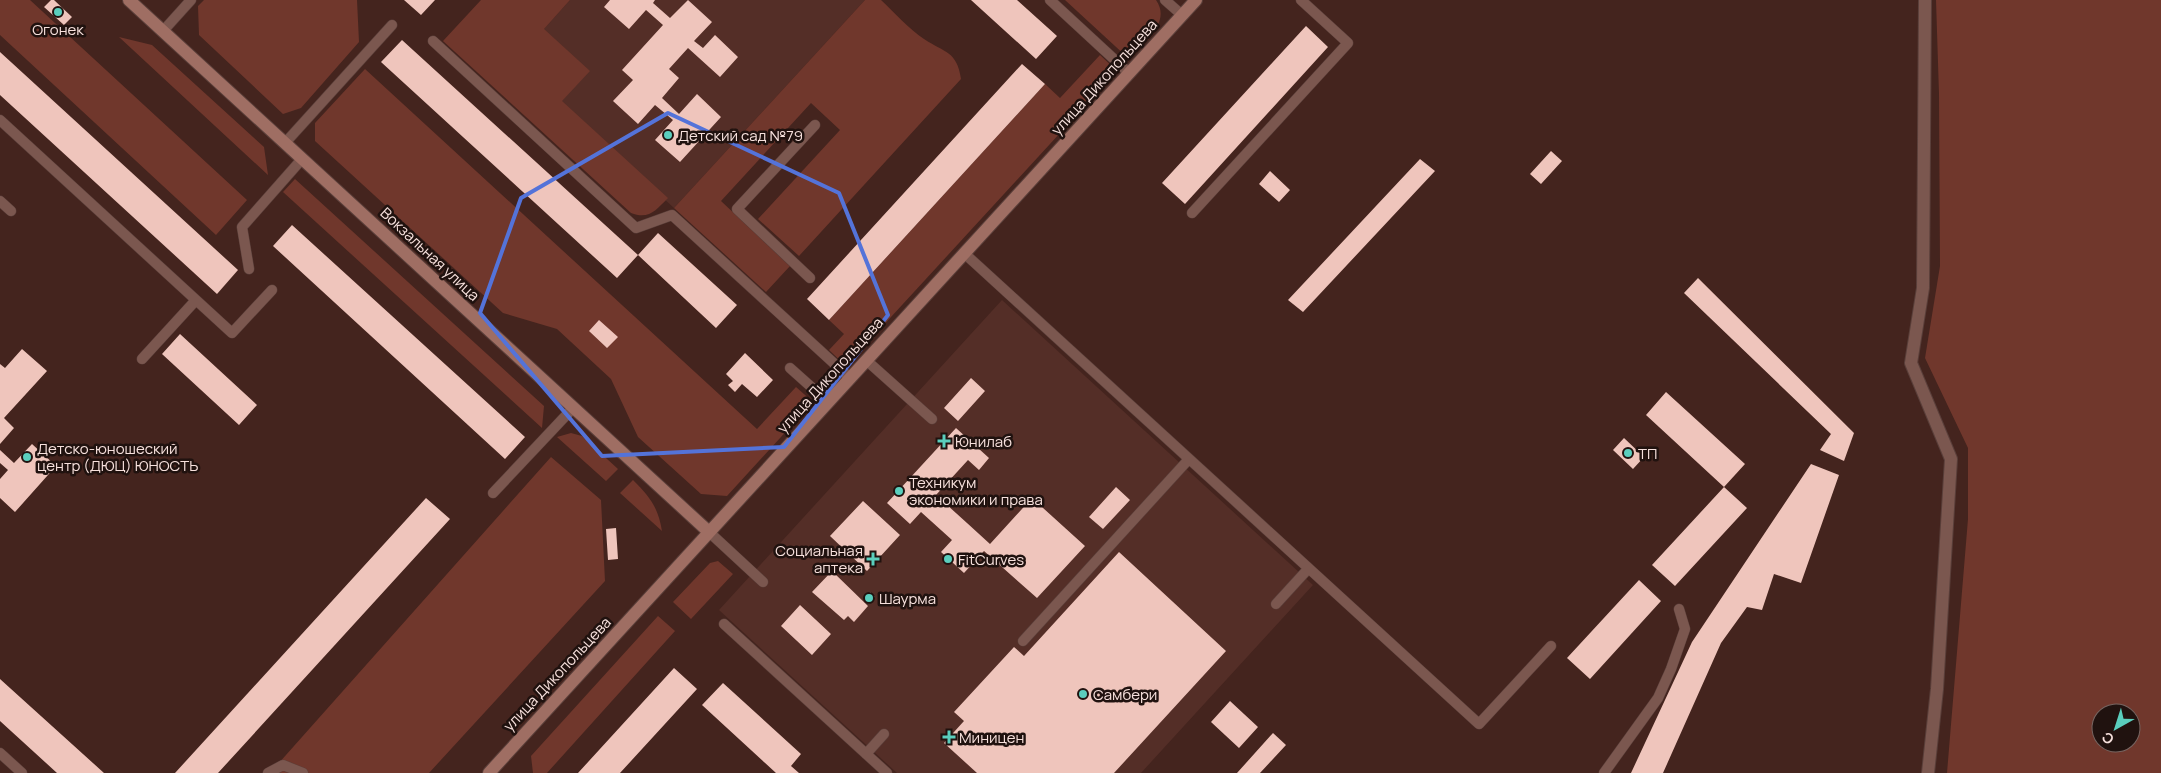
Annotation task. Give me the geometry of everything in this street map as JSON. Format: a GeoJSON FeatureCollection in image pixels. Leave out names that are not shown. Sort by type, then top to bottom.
{"type":"FeatureCollection","features":[{"type":"Feature","properties":{"kind":"main road","name":"Вокзальная улица"},"geometry":{"type":"LineString","coordinates":[[129,0],[709,532]]}},
{"type":"Feature","properties":{"kind":"main road","name":"улица Дикопольцева"},"geometry":{"type":"LineString","coordinates":[[489,773],[1196,0]]}},
{"type":"Feature","properties":{"kind":"street"},"geometry":{"type":"LineString","coordinates":[[1925,0],[1923,288],[1911,363],[1951,459],[1937,689],[1928,773]]}},
{"type":"Feature","properties":{"kind":"lane"},"geometry":{"type":"LineString","coordinates":[[163,31],[191,0]]}},
{"type":"Feature","properties":{"kind":"lane"},"geometry":{"type":"LineString","coordinates":[[1050,0],[1129,73]]}},
{"type":"Feature","properties":{"kind":"lane"},"geometry":{"type":"LineString","coordinates":[[1165,0],[1182,15]]}},
{"type":"Feature","properties":{"kind":"lane"},"geometry":{"type":"LineString","coordinates":[[1192,213],[1348,43],[1301,0]]}},
{"type":"Feature","properties":{"kind":"lane"},"geometry":{"type":"LineString","coordinates":[[285,143],[392,24]]}},
{"type":"Feature","properties":{"kind":"lane"},"geometry":{"type":"LineString","coordinates":[[433,41],[636,228],[672,215],[850,378]]}},
{"type":"Feature","properties":{"kind":"lane"},"geometry":{"type":"LineString","coordinates":[[0,120],[232,333],[272,290]]}},
{"type":"Feature","properties":{"kind":"lane"},"geometry":{"type":"LineString","coordinates":[[810,278],[737,209],[815,125]]}},
{"type":"Feature","properties":{"kind":"lane"},"geometry":{"type":"LineString","coordinates":[[249,269],[242,226],[302,159]]}},
{"type":"Feature","properties":{"kind":"lane"},"geometry":{"type":"LineString","coordinates":[[0,200],[11,211]]}},
{"type":"Feature","properties":{"kind":"lane"},"geometry":{"type":"LineString","coordinates":[[964,254],[1478,724],[1551,646]]}},
{"type":"Feature","properties":{"kind":"lane"},"geometry":{"type":"LineString","coordinates":[[142,359],[196,300]]}},
{"type":"Feature","properties":{"kind":"lane"},"geometry":{"type":"LineString","coordinates":[[866,360],[932,419]]}},
{"type":"Feature","properties":{"kind":"lane"},"geometry":{"type":"LineString","coordinates":[[790,368],[828,402]]}},
{"type":"Feature","properties":{"kind":"lane"},"geometry":{"type":"LineString","coordinates":[[493,493],[573,408]]}},
{"type":"Feature","properties":{"kind":"lane"},"geometry":{"type":"LineString","coordinates":[[1023,640],[1189,459]]}},
{"type":"Feature","properties":{"kind":"lane"},"geometry":{"type":"LineString","coordinates":[[709,532],[763,582]]}},
{"type":"Feature","properties":{"kind":"lane"},"geometry":{"type":"LineString","coordinates":[[1276,604],[1308,569]]}},
{"type":"Feature","properties":{"kind":"lane"},"geometry":{"type":"LineString","coordinates":[[1604,773],[1658,698],[1671,669],[1685,629],[1680,609]]}},
{"type":"Feature","properties":{"kind":"lane"},"geometry":{"type":"LineString","coordinates":[[724,624],[887,773]]}},
{"type":"Feature","properties":{"kind":"lane"},"geometry":{"type":"LineString","coordinates":[[866,754],[884,734]]}},
{"type":"Feature","properties":{"kind":"lane"},"geometry":{"type":"LineString","coordinates":[[0,752],[22,773]]}},
{"type":"Feature","properties":{"kind":"lane"},"geometry":{"type":"LineString","coordinates":[[268,773],[283,765],[303,773]]}},
{"type":"Feature","properties":{"kind":"highlighted area"},"geometry":{"type":"Polygon","coordinates":[[[668,113],[839,193],[888,315],[784,447],[602,456],[480,313],[521,198],[668,113]]]}},
{"type":"Feature","properties":{"kind":"shaded area"},"geometry":{"type":"Polygon","coordinates":[[[0,0],[30,0],[247,200],[216,235],[0,35],[0,0]]]}},
{"type":"Feature","properties":{"kind":"shaded area"},"geometry":{"type":"Polygon","coordinates":[[[204,0],[357,0],[359,42],[301,108],[283,114],[199,35],[198,6],[204,0]]]}},
{"type":"Feature","properties":{"kind":"shaded area"},"geometry":{"type":"Polygon","coordinates":[[[481,0],[570,0],[544,29],[590,71],[562,101],[668,198],[656,210],[643,215],[631,213],[443,41],[481,0]]]}},
{"type":"Feature","properties":{"kind":"shaded area","name":"Детский сад №79"},"geometry":{"type":"Polygon","coordinates":[[[570,0],[865,0],[674,208],[514,62],[570,0]]]}},
{"type":"Feature","properties":{"kind":"shaded area"},"geometry":{"type":"Polygon","coordinates":[[[865,0],[881,0],[918,35],[949,54],[956,63],[961,79],[799,256],[758,219],[840,130],[811,103],[721,201],[790,266],[766,292],[674,208],[865,0]]]}},
{"type":"Feature","properties":{"kind":"shaded area"},"geometry":{"type":"Polygon","coordinates":[[[1065,0],[1156,0],[1160,8],[1160,17],[1154,32],[1128,58],[1065,0]]]}},
{"type":"Feature","properties":{"kind":"shaded area"},"geometry":{"type":"Polygon","coordinates":[[[1936,0],[2161,0],[2161,773],[1947,773],[1968,519],[1968,448],[1925,358],[1940,266],[1939,94],[1936,0]]]}},
{"type":"Feature","properties":{"kind":"shaded area"},"geometry":{"type":"Polygon","coordinates":[[[119,37],[152,45],[264,147],[268,175],[119,37]]]}},
{"type":"Feature","properties":{"kind":"shaded area"},"geometry":{"type":"Polygon","coordinates":[[[1100,55],[1117,71],[846,366],[829,350],[844,334],[829,320],[1045,84],[1060,98],[1100,55]]]}},
{"type":"Feature","properties":{"kind":"shaded area"},"geometry":{"type":"Polygon","coordinates":[[[365,69],[757,429],[796,387],[813,402],[727,496],[701,494],[638,437],[611,379],[557,329],[503,313],[315,141],[315,123],[365,69]]]}},
{"type":"Feature","properties":{"kind":"shaded area"},"geometry":{"type":"Polygon","coordinates":[[[295,179],[544,406],[542,428],[283,192],[295,179]]]}},
{"type":"Feature","properties":{"kind":"shaded area"},"geometry":{"type":"Polygon","coordinates":[[[1002,300],[1313,585],[1141,773],[897,773],[719,610],[1002,300]]]}},
{"type":"Feature","properties":{"kind":"shaded area"},"geometry":{"type":"Polygon","coordinates":[[[571,433],[582,436],[618,469],[606,481],[557,437],[571,433]]]}},
{"type":"Feature","properties":{"kind":"shaded area"},"geometry":{"type":"Polygon","coordinates":[[[551,457],[601,500],[605,581],[429,773],[270,773],[551,457]]]}},
{"type":"Feature","properties":{"kind":"shaded area"},"geometry":{"type":"Polygon","coordinates":[[[633,480],[652,503],[658,515],[662,531],[620,493],[633,480]]]}},
{"type":"Feature","properties":{"kind":"shaded area"},"geometry":{"type":"Polygon","coordinates":[[[718,561],[733,574],[691,619],[673,602],[710,563],[718,561]]]}},
{"type":"Feature","properties":{"kind":"shaded area"},"geometry":{"type":"Polygon","coordinates":[[[658,616],[675,631],[547,773],[533,773],[531,756],[658,616]]]}},
{"type":"Feature","properties":{"kind":"building"},"geometry":{"type":"Polygon","coordinates":[[[51,0],[54,0],[72,17],[64,25],[44,7],[51,0]]]}},
{"type":"Feature","properties":{"kind":"building"},"geometry":{"type":"Polygon","coordinates":[[[404,0],[435,0],[421,15],[404,0]]]}},
{"type":"Feature","properties":{"kind":"building"},"geometry":{"type":"Polygon","coordinates":[[[610,0],[655,0],[653,3],[670,18],[688,0],[712,22],[694,41],[703,48],[715,35],[738,57],[720,77],[688,48],[669,69],[679,78],[662,98],[679,114],[697,94],[721,117],[680,162],[655,140],[673,120],[655,105],[638,124],[613,101],[633,80],[622,70],[663,25],[646,10],[629,29],[604,7],[610,0]]]}},
{"type":"Feature","properties":{"kind":"building"},"geometry":{"type":"Polygon","coordinates":[[[971,0],[1017,0],[1057,36],[1036,59],[971,0]]]}},
{"type":"Feature","properties":{"kind":"building"},"geometry":{"type":"Polygon","coordinates":[[[1306,26],[1328,47],[1185,204],[1162,183],[1306,26]]]}},
{"type":"Feature","properties":{"kind":"building"},"geometry":{"type":"Polygon","coordinates":[[[402,40],[638,255],[617,278],[381,62],[402,40]]]}},
{"type":"Feature","properties":{"kind":"building"},"geometry":{"type":"Polygon","coordinates":[[[0,52],[238,270],[217,294],[0,95],[0,52]]]}},
{"type":"Feature","properties":{"kind":"building"},"geometry":{"type":"Polygon","coordinates":[[[1022,64],[1045,84],[829,320],[807,299],[1022,64]]]}},
{"type":"Feature","properties":{"kind":"building"},"geometry":{"type":"Polygon","coordinates":[[[1551,151],[1562,161],[1541,184],[1530,174],[1551,151]]]}},
{"type":"Feature","properties":{"kind":"building"},"geometry":{"type":"Polygon","coordinates":[[[1420,159],[1435,171],[1303,312],[1288,300],[1420,159]]]}},
{"type":"Feature","properties":{"kind":"building"},"geometry":{"type":"Polygon","coordinates":[[[1270,171],[1290,190],[1279,202],[1259,184],[1270,171]]]}},
{"type":"Feature","properties":{"kind":"building"},"geometry":{"type":"Polygon","coordinates":[[[292,225],[525,437],[505,459],[273,246],[292,225]]]}},
{"type":"Feature","properties":{"kind":"building"},"geometry":{"type":"Polygon","coordinates":[[[658,233],[737,305],[716,328],[638,255],[658,233]]]}},
{"type":"Feature","properties":{"kind":"building"},"geometry":{"type":"Polygon","coordinates":[[[1698,278],[1854,433],[1844,461],[1820,450],[1831,434],[1684,293],[1698,278]]]}},
{"type":"Feature","properties":{"kind":"building"},"geometry":{"type":"Polygon","coordinates":[[[599,320],[618,337],[607,348],[589,331],[599,320]]]}},
{"type":"Feature","properties":{"kind":"building"},"geometry":{"type":"Polygon","coordinates":[[[180,334],[257,405],[239,425],[162,354],[180,334]]]}},
{"type":"Feature","properties":{"kind":"building"},"geometry":{"type":"Polygon","coordinates":[[[22,349],[47,371],[4,418],[14,428],[0,444],[0,364],[5,368],[22,349]]]}},
{"type":"Feature","properties":{"kind":"building"},"geometry":{"type":"Polygon","coordinates":[[[745,353],[773,380],[757,397],[742,384],[735,392],[728,385],[733,381],[726,374],[745,353]]]}},
{"type":"Feature","properties":{"kind":"building"},"geometry":{"type":"Polygon","coordinates":[[[971,378],[985,391],[958,421],[944,408],[971,378]]]}},
{"type":"Feature","properties":{"kind":"building"},"geometry":{"type":"Polygon","coordinates":[[[1666,392],[1745,464],[1724,487],[1646,415],[1666,392]]]}},
{"type":"Feature","properties":{"kind":"building"},"geometry":{"type":"Polygon","coordinates":[[[956,428],[989,458],[979,470],[968,460],[936,495],[990,544],[1032,498],[1085,546],[1037,598],[984,551],[964,573],[941,552],[952,540],[921,512],[910,524],[887,503],[956,428]]]}},
{"type":"Feature","properties":{"kind":"building","name":"ТП"},"geometry":{"type":"Polygon","coordinates":[[[1624,438],[1644,457],[1633,469],[1613,450],[1624,438]]]}},
{"type":"Feature","properties":{"kind":"building"},"geometry":{"type":"Polygon","coordinates":[[[32,444],[56,466],[15,512],[0,498],[0,479],[8,470],[0,463],[0,450],[14,463],[32,444]]]}},
{"type":"Feature","properties":{"kind":"building"},"geometry":{"type":"Polygon","coordinates":[[[1811,464],[1839,475],[1801,583],[1774,574],[1762,610],[1747,607],[1721,643],[1663,773],[1631,773],[1692,642],[1811,464]]]}},
{"type":"Feature","properties":{"kind":"building"},"geometry":{"type":"Polygon","coordinates":[[[1116,487],[1130,500],[1103,529],[1089,517],[1116,487]]]}},
{"type":"Feature","properties":{"kind":"building"},"geometry":{"type":"Polygon","coordinates":[[[1724,487],[1747,508],[1675,586],[1652,565],[1724,487]]]}},
{"type":"Feature","properties":{"kind":"building"},"geometry":{"type":"Polygon","coordinates":[[[426,498],[450,519],[218,773],[175,773],[426,498]]]}},
{"type":"Feature","properties":{"kind":"building"},"geometry":{"type":"Polygon","coordinates":[[[863,501],[900,535],[867,571],[830,536],[863,501]]]}},
{"type":"Feature","properties":{"kind":"building"},"geometry":{"type":"Polygon","coordinates":[[[616,528],[618,559],[608,560],[606,529],[616,528]]]}},
{"type":"Feature","properties":{"kind":"building"},"geometry":{"type":"Polygon","coordinates":[[[1119,552],[1226,651],[1114,773],[977,773],[944,743],[964,721],[954,712],[1014,647],[1024,656],[1119,552]]]}},
{"type":"Feature","properties":{"kind":"building"},"geometry":{"type":"Polygon","coordinates":[[[832,571],[868,606],[854,622],[848,616],[844,620],[812,592],[832,571]]]}},
{"type":"Feature","properties":{"kind":"building"},"geometry":{"type":"Polygon","coordinates":[[[1639,580],[1661,601],[1590,679],[1567,658],[1639,580]]]}},
{"type":"Feature","properties":{"kind":"building","name":"Шаурма"},"geometry":{"type":"Polygon","coordinates":[[[870,592],[875,597],[869,604],[864,599],[870,592]]]}},
{"type":"Feature","properties":{"kind":"building"},"geometry":{"type":"Polygon","coordinates":[[[800,605],[831,634],[812,655],[781,626],[800,605]]]}},
{"type":"Feature","properties":{"kind":"building"},"geometry":{"type":"Polygon","coordinates":[[[674,668],[697,689],[620,773],[578,773],[674,668]]]}},
{"type":"Feature","properties":{"kind":"building"},"geometry":{"type":"Polygon","coordinates":[[[0,679],[104,773],[57,773],[0,721],[0,679]]]}},
{"type":"Feature","properties":{"kind":"building"},"geometry":{"type":"Polygon","coordinates":[[[723,683],[801,754],[791,766],[799,773],[776,773],[702,705],[723,683]]]}},
{"type":"Feature","properties":{"kind":"building"},"geometry":{"type":"Polygon","coordinates":[[[1230,701],[1258,727],[1239,748],[1211,722],[1230,701]]]}},
{"type":"Feature","properties":{"kind":"building"},"geometry":{"type":"Polygon","coordinates":[[[1273,733],[1286,745],[1260,773],[1237,773],[1273,733]]]}},
{"type":"Feature","properties":{"kind":"place","name":"Огонек"},"geometry":{"type":"Point","coordinates":[58,12]}},
{"type":"Feature","properties":{"kind":"place","name":"Детский сад №79"},"geometry":{"type":"Point","coordinates":[668,135]}},
{"type":"Feature","properties":{"kind":"place","name":"Юнилаб"},"geometry":{"type":"Point","coordinates":[944,441]}},
{"type":"Feature","properties":{"kind":"place","name":"ТП"},"geometry":{"type":"Point","coordinates":[1628,453]}},
{"type":"Feature","properties":{"kind":"place","name":"Детско-юношеский центр (ДЮЦ) ЮНОСТЬ"},"geometry":{"type":"Point","coordinates":[27,457]}},
{"type":"Feature","properties":{"kind":"place","name":"Техникум экономики и права"},"geometry":{"type":"Point","coordinates":[899,491]}},
{"type":"Feature","properties":{"kind":"place","name":"Социальная аптека"},"geometry":{"type":"Point","coordinates":[873,559]}},
{"type":"Feature","properties":{"kind":"place","name":"FitCurves"},"geometry":{"type":"Point","coordinates":[948,559]}},
{"type":"Feature","properties":{"kind":"place","name":"Шаурма"},"geometry":{"type":"Point","coordinates":[869,598]}},
{"type":"Feature","properties":{"kind":"place","name":"Самбери"},"geometry":{"type":"Point","coordinates":[1083,694]}},
{"type":"Feature","properties":{"kind":"place","name":"Миницен"},"geometry":{"type":"Point","coordinates":[949,737]}}]}
